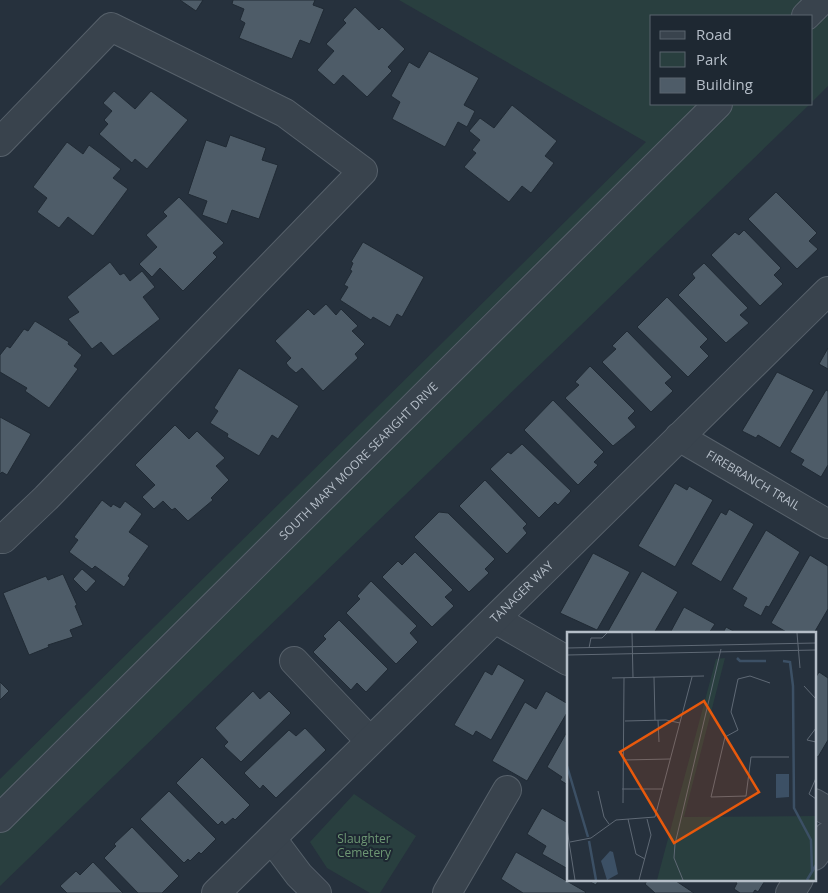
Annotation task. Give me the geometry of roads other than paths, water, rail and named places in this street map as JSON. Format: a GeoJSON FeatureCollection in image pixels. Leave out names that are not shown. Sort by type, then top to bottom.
{"type":"FeatureCollection","features":[{"type":"Feature","properties":{"kind":"street"},"geometry":{"type":"LineString","coordinates":[[807,15],[822,0]]}},
{"type":"Feature","properties":{"kind":"street"},"geometry":{"type":"LineString","coordinates":[[0,142],[111,27],[285,113],[363,171],[46,498],[3,539],[0,539]]}},
{"type":"Feature","properties":{"kind":"street","name":"SOUTH MARY MOORE SEARIGHT DRIVE"},"geometry":{"type":"LineString","coordinates":[[0,818],[717,105]]}},
{"type":"Feature","properties":{"kind":"street","name":"TANAGER WAY"},"geometry":{"type":"LineString","coordinates":[[216,893],[828,291]]}},
{"type":"Feature","properties":{"kind":"street","name":"FIREBRANCH TRAIL"},"geometry":{"type":"LineString","coordinates":[[679,437],[828,524]]}},
{"type":"Feature","properties":{"kind":"street"},"geometry":{"type":"LineString","coordinates":[[495,619],[567,660]]}},
{"type":"Feature","properties":{"kind":"street"},"geometry":{"type":"LineString","coordinates":[[294,661],[370,740]]}},
{"type":"Feature","properties":{"kind":"street"},"geometry":{"type":"LineString","coordinates":[[447,893],[507,790]]}},
{"type":"Feature","properties":{"kind":"street"},"geometry":{"type":"LineString","coordinates":[[816,804],[828,811]]}},
{"type":"Feature","properties":{"kind":"street"},"geometry":{"type":"LineString","coordinates":[[816,853],[828,836]]}},
{"type":"Feature","properties":{"kind":"street"},"geometry":{"type":"LineString","coordinates":[[272,839],[299,874],[317,893]]}},
{"type":"Feature","properties":{"kind":"street"},"geometry":{"type":"LineString","coordinates":[[790,893],[798,880]]}},
{"type":"Feature","properties":{"kind":"park label","name":"Slaughter Cemetery"},"geometry":{"type":"Point","coordinates":[364,846]}}]}
